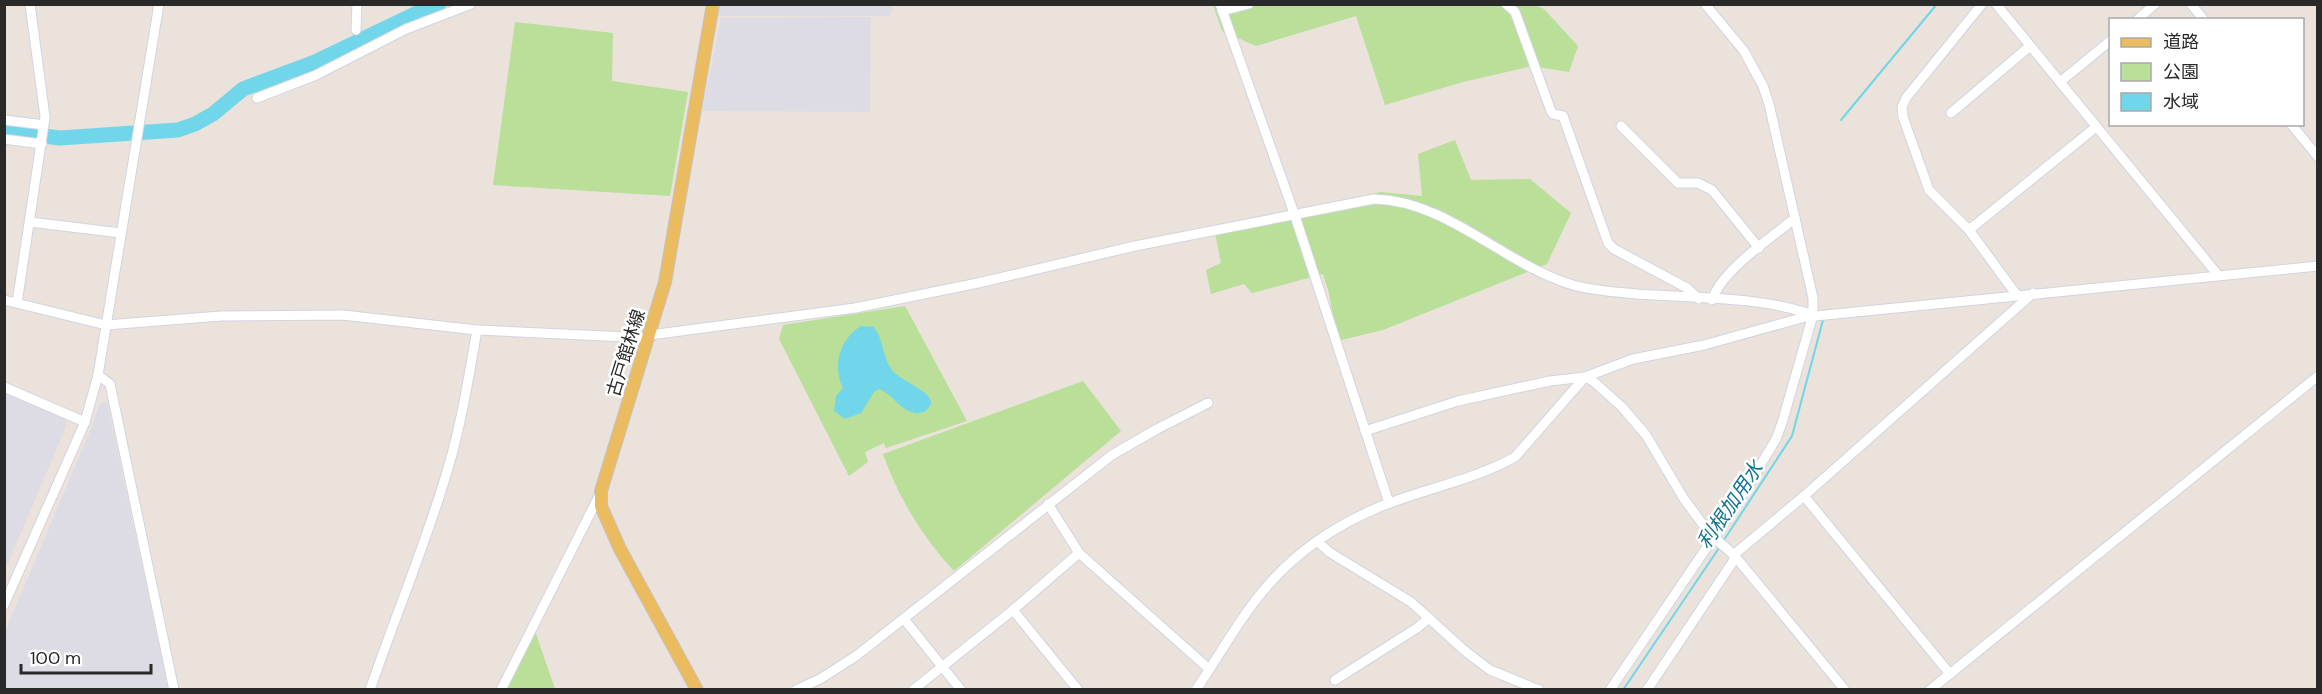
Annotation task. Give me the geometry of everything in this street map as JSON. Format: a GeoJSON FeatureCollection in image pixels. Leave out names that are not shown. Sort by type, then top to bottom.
{"type":"FeatureCollection","features":[{"type":"Feature","properties":{"kind":"main road","name":"古戸館林線"},"geometry":{"type":"LineString","coordinates":[[697,690],[620,549],[601,506],[602,491],[650,336],[671,256],[713,4]]}},
{"type":"Feature","properties":{"kind":"street"},"geometry":{"type":"LineString","coordinates":[[17,303],[44,127],[44,102],[30,4]]}},
{"type":"Feature","properties":{"kind":"street"},"geometry":{"type":"LineString","coordinates":[[4,605],[85,422],[99,375],[159,4]]}},
{"type":"Feature","properties":{"kind":"street"},"geometry":{"type":"LineString","coordinates":[[356,30],[357,4]]}},
{"type":"Feature","properties":{"kind":"street"},"geometry":{"type":"LineString","coordinates":[[257,98],[316,75],[406,29],[471,4]]}},
{"type":"Feature","properties":{"kind":"street"},"geometry":{"type":"LineString","coordinates":[[1249,4],[1221,8],[1295,216],[1389,503]]}},
{"type":"Feature","properties":{"kind":"street"},"geometry":{"type":"LineString","coordinates":[[1506,4],[1515,12],[1551,111],[1553,114],[1563,116],[1608,243],[1614,249],[1687,288],[1699,299]]}},
{"type":"Feature","properties":{"kind":"street"},"geometry":{"type":"LineString","coordinates":[[1610,690],[1719,542],[1745,490],[1776,439],[1813,315],[1813,298],[1763,86],[1744,51],[1705,4]]}},
{"type":"Feature","properties":{"kind":"street"},"geometry":{"type":"LineString","coordinates":[[1982,4],[1906,98],[1902,107],[1903,117],[1929,190],[1969,230],[2016,294]]}},
{"type":"Feature","properties":{"kind":"street"},"geometry":{"type":"LineString","coordinates":[[1996,4],[2218,275]]}},
{"type":"Feature","properties":{"kind":"street"},"geometry":{"type":"LineString","coordinates":[[2139,18],[2156,4]]}},
{"type":"Feature","properties":{"kind":"street"},"geometry":{"type":"LineString","coordinates":[[2191,4],[2202,18]]}},
{"type":"Feature","properties":{"kind":"street"},"geometry":{"type":"LineString","coordinates":[[2060,82],[2109,42]]}},
{"type":"Feature","properties":{"kind":"street"},"geometry":{"type":"LineString","coordinates":[[1951,113],[2030,46]]}},
{"type":"Feature","properties":{"kind":"street"},"geometry":{"type":"LineString","coordinates":[[4,120],[44,127]]}},
{"type":"Feature","properties":{"kind":"street"},"geometry":{"type":"LineString","coordinates":[[1621,126],[1678,183],[1698,183],[1712,189],[1759,248]]}},
{"type":"Feature","properties":{"kind":"street"},"geometry":{"type":"LineString","coordinates":[[2293,126],[2318,157]]}},
{"type":"Feature","properties":{"kind":"street"},"geometry":{"type":"LineString","coordinates":[[1969,230],[2096,127]]}},
{"type":"Feature","properties":{"kind":"street"},"geometry":{"type":"LineString","coordinates":[[4,139],[42,143]]}},
{"type":"Feature","properties":{"kind":"street"},"geometry":{"type":"LineString","coordinates":[[4,300],[106,325],[221,316],[332,315],[477,330],[650,336],[855,308],[978,283],[1135,246],[1374,199],[1394,200],[1425,209],[1542,274],[1574,285],[1603,291],[1779,307],[1813,315]]}},
{"type":"Feature","properties":{"kind":"street"},"geometry":{"type":"LineString","coordinates":[[1712,300],[1715,290],[1729,274],[1795,218]]}},
{"type":"Feature","properties":{"kind":"street"},"geometry":{"type":"LineString","coordinates":[[30,222],[121,233]]}},
{"type":"Feature","properties":{"kind":"street"},"geometry":{"type":"LineString","coordinates":[[1365,432],[1458,401],[1550,381],[1585,377],[1642,357],[1704,345],[1813,315],[2318,266]]}},
{"type":"Feature","properties":{"kind":"street"},"geometry":{"type":"LineString","coordinates":[[1647,690],[1732,563],[1734,555],[2033,293]]}},
{"type":"Feature","properties":{"kind":"street"},"geometry":{"type":"LineString","coordinates":[[370,690],[419,558],[449,465],[477,330]]}},
{"type":"Feature","properties":{"kind":"street"},"geometry":{"type":"LineString","coordinates":[[99,375],[110,384],[174,690]]}},
{"type":"Feature","properties":{"kind":"street"},"geometry":{"type":"LineString","coordinates":[[1930,690],[2318,376]]}},
{"type":"Feature","properties":{"kind":"street"},"geometry":{"type":"LineString","coordinates":[[1196,690],[1268,584],[1289,563],[1317,541],[1354,519],[1389,503],[1501,465],[1515,457],[1585,377]]}},
{"type":"Feature","properties":{"kind":"street"},"geometry":{"type":"LineString","coordinates":[[1585,377],[1593,381],[1622,407],[1646,435],[1683,499],[1719,542],[1734,555],[1845,690]]}},
{"type":"Feature","properties":{"kind":"street"},"geometry":{"type":"LineString","coordinates":[[4,387],[85,422]]}},
{"type":"Feature","properties":{"kind":"street"},"geometry":{"type":"LineString","coordinates":[[796,690],[820,679],[856,656],[1112,455],[1208,403]]}},
{"type":"Feature","properties":{"kind":"street"},"geometry":{"type":"LineString","coordinates":[[501,690],[602,491]]}},
{"type":"Feature","properties":{"kind":"street"},"geometry":{"type":"LineString","coordinates":[[1804,496],[1950,674]]}},
{"type":"Feature","properties":{"kind":"street"},"geometry":{"type":"LineString","coordinates":[[1048,504],[1079,553],[1209,669]]}},
{"type":"Feature","properties":{"kind":"street"},"geometry":{"type":"LineString","coordinates":[[1317,541],[1329,552],[1411,602],[1465,651],[1490,670],[1539,690]]}},
{"type":"Feature","properties":{"kind":"street"},"geometry":{"type":"LineString","coordinates":[[913,690],[941,665],[1013,610],[1079,553]]}},
{"type":"Feature","properties":{"kind":"street"},"geometry":{"type":"LineString","coordinates":[[1013,610],[1078,690]]}},
{"type":"Feature","properties":{"kind":"street"},"geometry":{"type":"LineString","coordinates":[[1335,680],[1429,618]]}},
{"type":"Feature","properties":{"kind":"street"},"geometry":{"type":"LineString","coordinates":[[904,619],[961,690]]}},
{"type":"Feature","properties":{"kind":"shaded area"},"geometry":{"type":"Polygon","coordinates":[[[719,5],[893,5],[890,16],[717,16],[719,5]]]}},
{"type":"Feature","properties":{"kind":"shaded area"},"geometry":{"type":"Polygon","coordinates":[[[871,17],[870,112],[702,111],[721,18],[871,17]]]}},
{"type":"Feature","properties":{"kind":"shaded area"},"geometry":{"type":"Polygon","coordinates":[[[5,393],[65,419],[66,426],[5,570],[5,393]]]}},
{"type":"Feature","properties":{"kind":"shaded area"},"geometry":{"type":"Polygon","coordinates":[[[107,402],[168,689],[5,689],[5,632],[100,404],[107,402]]]}},
{"type":"Feature","properties":{"kind":"green space"},"geometry":{"type":"Polygon","coordinates":[[[1213,5],[1535,5],[1544,9],[1578,46],[1569,72],[1532,66],[1463,82],[1385,105],[1356,16],[1256,46],[1222,31],[1213,5]]]}},
{"type":"Feature","properties":{"kind":"green space"},"geometry":{"type":"Polygon","coordinates":[[[515,22],[613,33],[612,81],[688,92],[670,196],[493,185],[515,22]]]}},
{"type":"Feature","properties":{"kind":"green space"},"geometry":{"type":"Polygon","coordinates":[[[1455,140],[1471,180],[1530,179],[1571,213],[1547,264],[1383,330],[1337,341],[1329,293],[1323,274],[1252,293],[1244,284],[1211,294],[1206,270],[1221,263],[1215,233],[1282,220],[1380,192],[1422,196],[1418,154],[1455,140]]]}},
{"type":"Feature","properties":{"kind":"green space"},"geometry":{"type":"Polygon","coordinates":[[[905,306],[967,421],[886,448],[884,443],[865,452],[868,462],[849,476],[779,339],[783,325],[905,306]]]}},
{"type":"Feature","properties":{"kind":"green space"},"geometry":{"type":"Polygon","coordinates":[[[1083,381],[1121,431],[954,571],[912,516],[883,454],[1083,381]]]}},
{"type":"Feature","properties":{"kind":"green space"},"geometry":{"type":"Polygon","coordinates":[[[535,631],[555,689],[504,690],[535,631]]]}},
{"type":"Feature","properties":{"kind":"water"},"geometry":{"type":"Polygon","coordinates":[[[861,326],[874,327],[892,370],[930,398],[931,403],[927,410],[913,413],[879,389],[874,392],[861,413],[845,419],[834,411],[836,396],[843,388],[838,370],[840,353],[848,338],[861,326]]]}},
{"type":"Feature","properties":{"kind":"waterway"},"geometry":{"type":"LineString","coordinates":[[4,131],[60,138],[178,130],[213,114],[243,89],[315,62],[439,4]]}},
{"type":"Feature","properties":{"kind":"waterway","name":"利根加用水"},"geometry":{"type":"LineString","coordinates":[[1841,120],[1937,4]]}},
{"type":"Feature","properties":{"kind":"waterway","name":"利根加用水"},"geometry":{"type":"LineString","coordinates":[[1722,543],[1792,436],[1823,320]]}},
{"type":"Feature","properties":{"kind":"waterway","name":"利根加用水"},"geometry":{"type":"LineString","coordinates":[[1623,690],[1719,548]]}}]}
